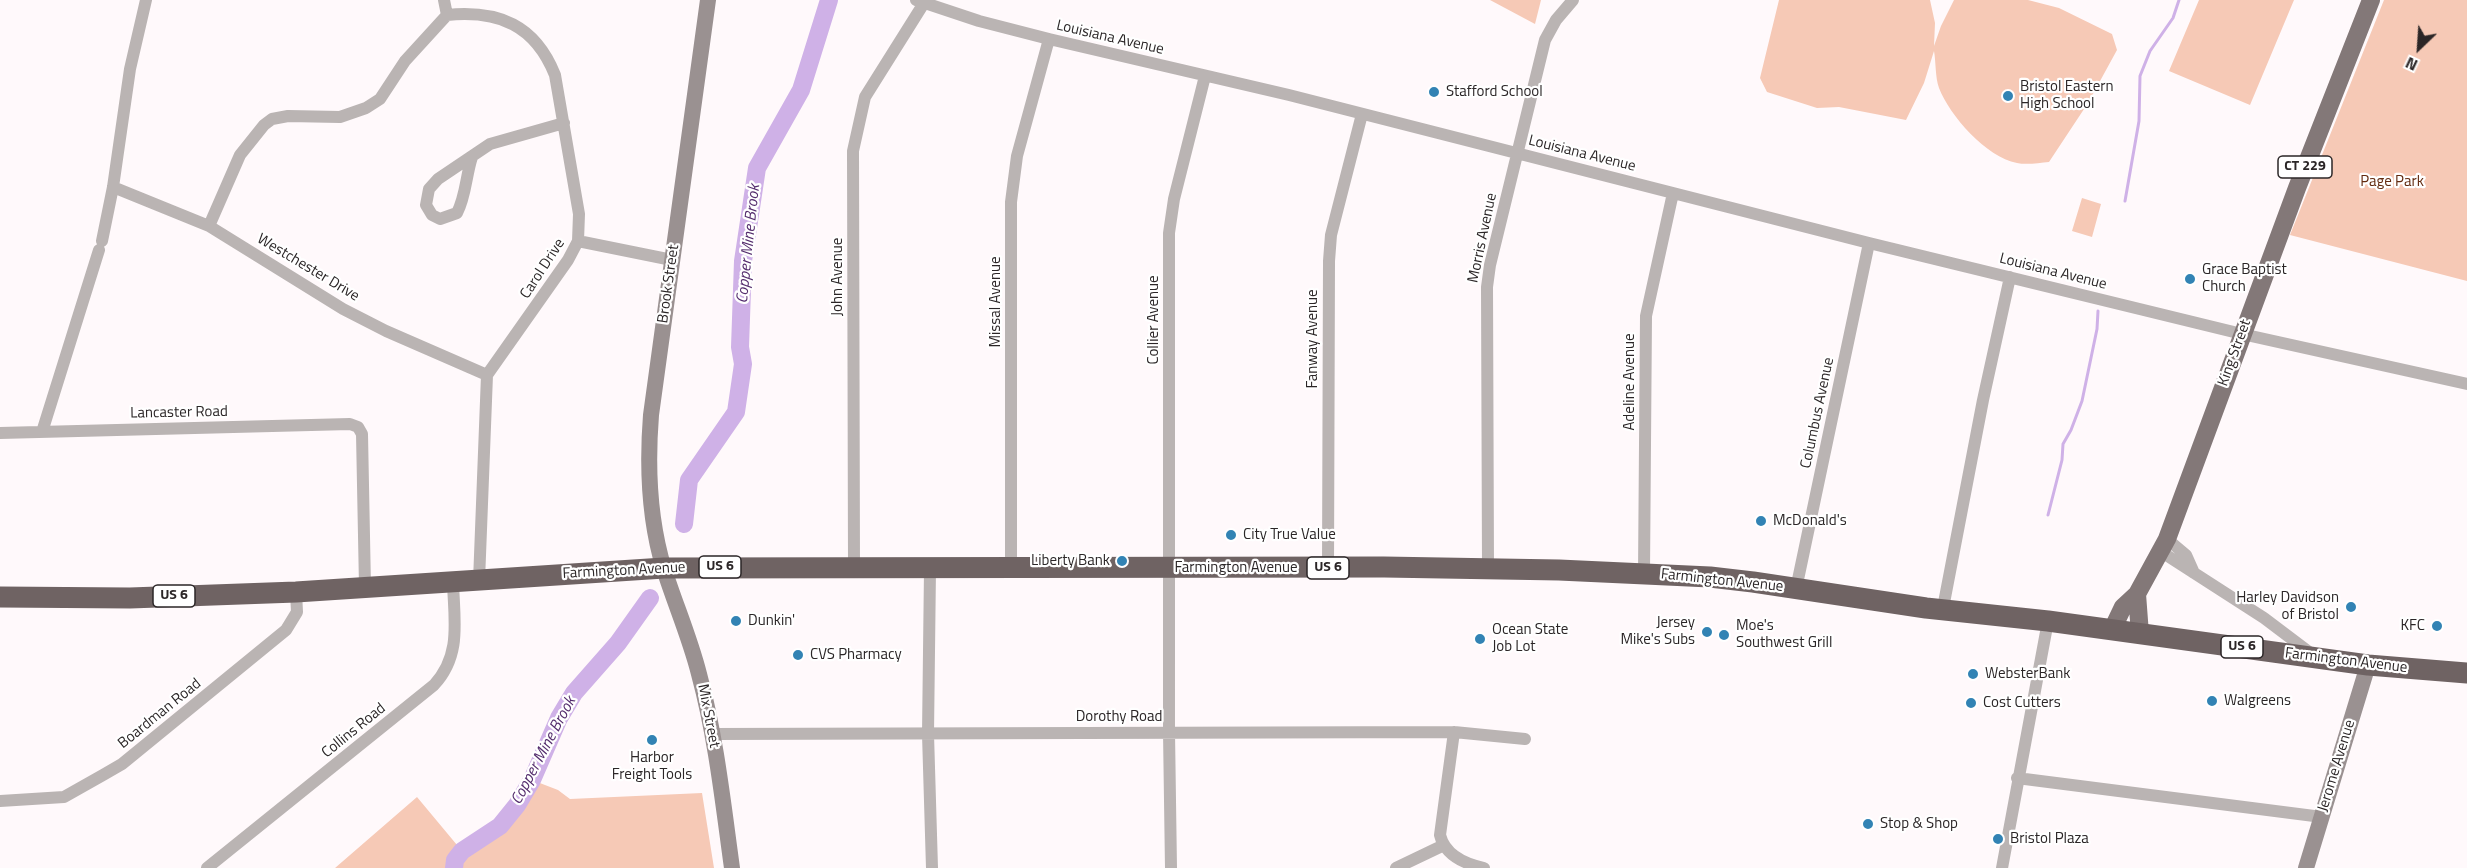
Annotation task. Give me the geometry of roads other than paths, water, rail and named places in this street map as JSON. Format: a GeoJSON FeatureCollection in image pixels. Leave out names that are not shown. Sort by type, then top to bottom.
{"type":"FeatureCollection","features":[{"type":"Feature","properties":{"kind":"highway","name":"Farmington Avenue"},"geometry":{"type":"LineString","coordinates":[[0,597],[130,598],[296,592],[664,568],[1488,568],[1710,577],[2368,664],[2467,673]]}},
{"type":"Feature","properties":{"kind":"main road","name":"King Street"},"geometry":{"type":"LineString","coordinates":[[2112,630],[2123,607],[2137,594],[2164,545],[2242,334],[2371,0]]}},
{"type":"Feature","properties":{"kind":"main road"},"geometry":{"type":"LineString","coordinates":[[2137,594],[2140,634]]}},
{"type":"Feature","properties":{"kind":"street"},"geometry":{"type":"LineString","coordinates":[[42,432],[100,245],[113,187],[130,69],[146,0]]}},
{"type":"Feature","properties":{"kind":"street"},"geometry":{"type":"LineString","coordinates":[[209,225],[240,155],[264,125],[272,119],[288,116],[340,117],[366,108],[380,99],[405,61],[447,15],[444,0]]}},
{"type":"Feature","properties":{"kind":"street","name":"Brook Street"},"geometry":{"type":"LineString","coordinates":[[664,568],[651,502],[648,459],[651,415],[708,0]]}},
{"type":"Feature","properties":{"kind":"street","name":"Morris Avenue"},"geometry":{"type":"LineString","coordinates":[[1488,568],[1487,287],[1490,265],[1545,40],[1556,20],[1574,0]]}},
{"type":"Feature","properties":{"kind":"street","name":"Louisiana Avenue"},"geometry":{"type":"LineString","coordinates":[[920,2],[1049,39],[1362,114],[1869,243],[2242,334],[2467,384]]}},
{"type":"Feature","properties":{"kind":"street","name":"John Avenue"},"geometry":{"type":"LineString","coordinates":[[854,568],[852,152],[857,124],[866,97],[920,2]]}},
{"type":"Feature","properties":{"kind":"street","name":"Carol Drive"},"geometry":{"type":"LineString","coordinates":[[447,15],[471,13],[493,17],[516,26],[534,38],[547,54],[555,75],[579,214],[578,241],[555,281],[488,375]]}},
{"type":"Feature","properties":{"kind":"street","name":"Missal Avenue"},"geometry":{"type":"LineString","coordinates":[[1011,569],[1011,202],[1017,156],[1049,39]]}},
{"type":"Feature","properties":{"kind":"street","name":"Collier Avenue"},"geometry":{"type":"LineString","coordinates":[[1171,868],[1169,233],[1174,199],[1205,76]]}},
{"type":"Feature","properties":{"kind":"street","name":"Fanway Avenue"},"geometry":{"type":"LineString","coordinates":[[1328,568],[1329,261],[1331,235],[1362,114]]}},
{"type":"Feature","properties":{"kind":"street"},"geometry":{"type":"LineString","coordinates":[[471,157],[463,202],[457,213],[440,219],[432,215],[426,205],[429,189],[438,179],[490,144],[564,123]]}},
{"type":"Feature","properties":{"kind":"street","name":"Westchester Drive"},"geometry":{"type":"LineString","coordinates":[[113,187],[209,225],[343,309],[386,331],[488,375]]}},
{"type":"Feature","properties":{"kind":"street","name":"Adeline Avenue"},"geometry":{"type":"LineString","coordinates":[[1644,573],[1646,316],[1673,193]]}},
{"type":"Feature","properties":{"kind":"street"},"geometry":{"type":"LineString","coordinates":[[578,241],[672,260]]}},
{"type":"Feature","properties":{"kind":"street","name":"Columbus Avenue"},"geometry":{"type":"LineString","coordinates":[[1796,589],[1869,243]]}},
{"type":"Feature","properties":{"kind":"street"},"geometry":{"type":"LineString","coordinates":[[1943,608],[1983,400],[2010,277]]}},
{"type":"Feature","properties":{"kind":"street"},"geometry":{"type":"LineString","coordinates":[[479,580],[488,375]]}},
{"type":"Feature","properties":{"kind":"street","name":"Lancaster Road"},"geometry":{"type":"LineString","coordinates":[[0,433],[350,424],[358,427],[362,434],[365,587]]}},
{"type":"Feature","properties":{"kind":"street"},"geometry":{"type":"LineString","coordinates":[[2164,545],[2195,574],[2272,624],[2316,657]]}},
{"type":"Feature","properties":{"kind":"street","name":"Mix Street"},"geometry":{"type":"LineString","coordinates":[[664,568],[685,623],[713,734],[732,868]]}},
{"type":"Feature","properties":{"kind":"street"},"geometry":{"type":"LineString","coordinates":[[930,569],[928,734],[932,868]]}},
{"type":"Feature","properties":{"kind":"street","name":"Collins Road"},"geometry":{"type":"LineString","coordinates":[[207,868],[434,686],[442,677],[454,651],[453,582]]}},
{"type":"Feature","properties":{"kind":"street","name":"Boardman Road"},"geometry":{"type":"LineString","coordinates":[[0,801],[64,797],[122,764],[286,630],[297,612],[296,592]]}},
{"type":"Feature","properties":{"kind":"street"},"geometry":{"type":"LineString","coordinates":[[2002,868],[2048,621]]}},
{"type":"Feature","properties":{"kind":"street","name":"Jerome Avenue"},"geometry":{"type":"LineString","coordinates":[[2306,868],[2368,664]]}},
{"type":"Feature","properties":{"kind":"street"},"geometry":{"type":"LineString","coordinates":[[1454,732],[1440,824],[1444,845],[1459,859],[1484,868]]}},
{"type":"Feature","properties":{"kind":"street","name":"Dorothy Road"},"geometry":{"type":"LineString","coordinates":[[713,734],[1454,732],[1525,740]]}},
{"type":"Feature","properties":{"kind":"street"},"geometry":{"type":"LineString","coordinates":[[2017,778],[2322,817]]}},
{"type":"Feature","properties":{"kind":"street"},"geometry":{"type":"LineString","coordinates":[[1396,868],[1444,845]]}},
{"type":"Feature","properties":{"kind":"waterway","name":"Copper Mine Brook"},"geometry":{"type":"LineString","coordinates":[[684,524],[689,480],[736,412],[743,364],[740,347],[743,261],[757,168],[801,90],[829,0]]}},
{"type":"Feature","properties":{"kind":"waterway"},"geometry":{"type":"LineString","coordinates":[[2125,201],[2139,121],[2140,76],[2150,51],[2173,18],[2179,0]]}},
{"type":"Feature","properties":{"kind":"waterway"},"geometry":{"type":"LineString","coordinates":[[2048,515],[2062,460],[2063,444],[2082,401],[2097,329],[2098,311]]}},
{"type":"Feature","properties":{"kind":"waterway","name":"Copper Mine Brook"},"geometry":{"type":"LineString","coordinates":[[454,868],[455,860],[462,851],[500,826],[517,805],[532,780],[559,718],[574,693],[618,643],[650,598]]}},
{"type":"Feature","properties":{"kind":"place","name":"Stafford School"},"geometry":{"type":"Point","coordinates":[1434,92]}},
{"type":"Feature","properties":{"kind":"place","name":"Bristol Eastern High School"},"geometry":{"type":"Point","coordinates":[2008,96]}},
{"type":"Feature","properties":{"kind":"place","name":"Grace Baptist Church"},"geometry":{"type":"Point","coordinates":[2190,279]}},
{"type":"Feature","properties":{"kind":"place","name":"McDonald's"},"geometry":{"type":"Point","coordinates":[1761,521]}},
{"type":"Feature","properties":{"kind":"place","name":"City True Value"},"geometry":{"type":"Point","coordinates":[1231,535]}},
{"type":"Feature","properties":{"kind":"place","name":"Liberty Bank"},"geometry":{"type":"Point","coordinates":[1122,561]}},
{"type":"Feature","properties":{"kind":"place","name":"Harley Davidson of Bristol"},"geometry":{"type":"Point","coordinates":[2351,607]}},
{"type":"Feature","properties":{"kind":"place","name":"Dunkin'"},"geometry":{"type":"Point","coordinates":[736,621]}},
{"type":"Feature","properties":{"kind":"place","name":"KFC"},"geometry":{"type":"Point","coordinates":[2437,626]}},
{"type":"Feature","properties":{"kind":"place","name":"Jersey Mike's Subs"},"geometry":{"type":"Point","coordinates":[1707,632]}},
{"type":"Feature","properties":{"kind":"place","name":"Moe's Southwest Grill"},"geometry":{"type":"Point","coordinates":[1724,635]}},
{"type":"Feature","properties":{"kind":"place","name":"Ocean State Job Lot"},"geometry":{"type":"Point","coordinates":[1480,639]}},
{"type":"Feature","properties":{"kind":"place","name":"CVS Pharmacy"},"geometry":{"type":"Point","coordinates":[798,655]}},
{"type":"Feature","properties":{"kind":"place","name":"WebsterBank"},"geometry":{"type":"Point","coordinates":[1973,674]}},
{"type":"Feature","properties":{"kind":"place","name":"Walgreens"},"geometry":{"type":"Point","coordinates":[2212,701]}},
{"type":"Feature","properties":{"kind":"place","name":"Cost Cutters"},"geometry":{"type":"Point","coordinates":[1971,703]}},
{"type":"Feature","properties":{"kind":"place","name":"Harbor Freight Tools"},"geometry":{"type":"Point","coordinates":[652,740]}},
{"type":"Feature","properties":{"kind":"place","name":"Stop & Shop"},"geometry":{"type":"Point","coordinates":[1868,824]}},
{"type":"Feature","properties":{"kind":"place","name":"Bristol Plaza"},"geometry":{"type":"Point","coordinates":[1998,839]}},
{"type":"Feature","properties":{"kind":"park label","name":"Page Park"},"geometry":{"type":"Point","coordinates":[2392,182]}}]}
